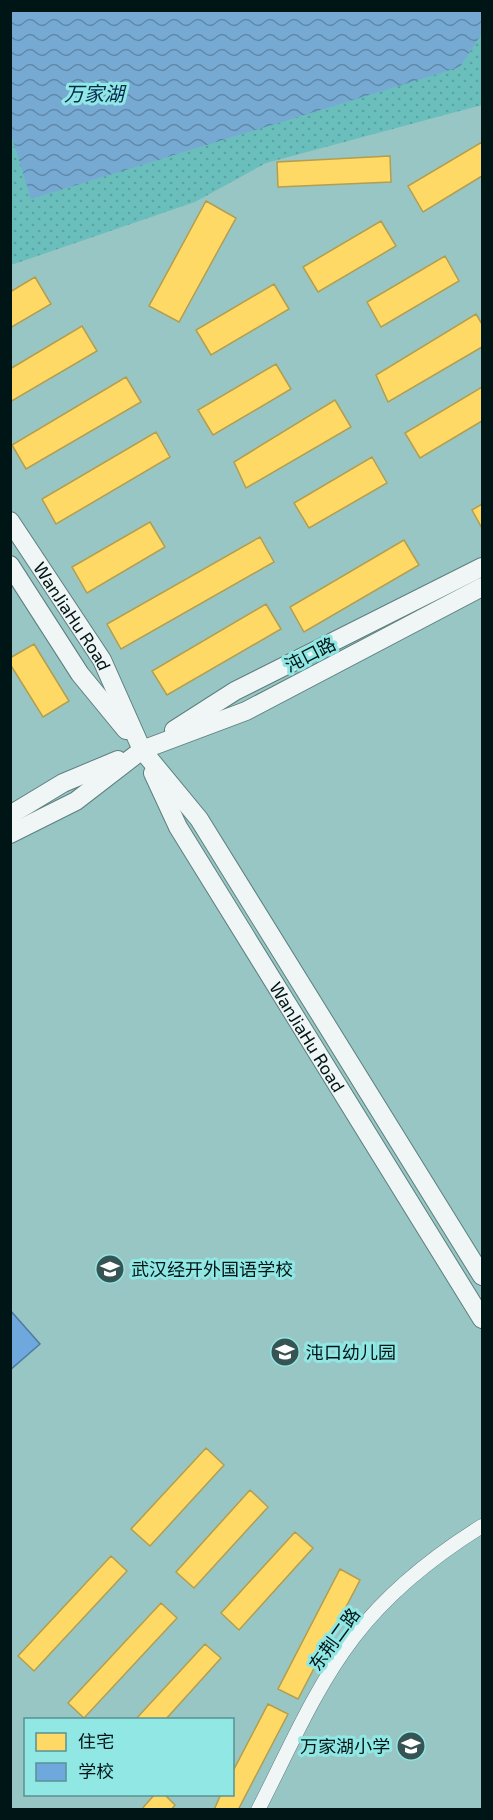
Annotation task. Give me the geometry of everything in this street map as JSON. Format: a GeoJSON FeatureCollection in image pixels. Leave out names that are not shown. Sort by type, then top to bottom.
{"type":"FeatureCollection","features":[{"type":"Feature","properties":{"kind":"main road","name":"WanJiaHu Road"},"geometry":{"type":"LineString","coordinates":[[10,521],[102,660],[178,827],[483,1320]]}},
{"type":"Feature","properties":{"kind":"main road","name":"WanJiaHu Road"},"geometry":{"type":"LineString","coordinates":[[10,565],[81,674],[199,819],[483,1276]]}},
{"type":"Feature","properties":{"kind":"main road","name":"沌口路"},"geometry":{"type":"LineString","coordinates":[[10,834],[76,801],[142,750],[235,691],[483,567]]}},
{"type":"Feature","properties":{"kind":"main road","name":"沌口路"},"geometry":{"type":"LineString","coordinates":[[10,815],[63,783],[246,711],[483,587]]}},
{"type":"Feature","properties":{"kind":"street","name":"东荆二路"},"geometry":{"type":"LineString","coordinates":[[258,1809],[332,1668],[355,1635],[383,1603],[415,1573],[483,1526]]}},
{"type":"Feature","properties":{"kind":"shaded area","name":"万家湖"},"geometry":{"type":"Polygon","coordinates":[[[10,11],[482,11],[482,105],[266,163],[195,202],[11,265],[10,11]]]}},
{"type":"Feature","properties":{"kind":"water","name":"万家湖"},"geometry":{"type":"Polygon","coordinates":[[[482,10],[482,33],[460,67],[31,199],[11,134],[11,11],[482,10]]]}},
{"type":"Feature","properties":{"kind":"building: 住宅"},"geometry":{"type":"Polygon","coordinates":[[[482,142],[482,176],[423,212],[408,186],[482,142]]]}},
{"type":"Feature","properties":{"kind":"building: 住宅"},"geometry":{"type":"Polygon","coordinates":[[[390,156],[391,182],[278,187],[277,162],[390,156]]]}},
{"type":"Feature","properties":{"kind":"building: 住宅"},"geometry":{"type":"Polygon","coordinates":[[[206,201],[236,218],[179,322],[149,306],[206,201]]]}},
{"type":"Feature","properties":{"kind":"building: 住宅"},"geometry":{"type":"Polygon","coordinates":[[[381,221],[396,246],[318,292],[303,267],[381,221]]]}},
{"type":"Feature","properties":{"kind":"building: 住宅"},"geometry":{"type":"Polygon","coordinates":[[[445,256],[459,281],[381,327],[367,302],[445,256]]]}},
{"type":"Feature","properties":{"kind":"building: 住宅"},"geometry":{"type":"Polygon","coordinates":[[[35,277],[51,304],[10,328],[10,292],[35,277]]]}},
{"type":"Feature","properties":{"kind":"building: 住宅"},"geometry":{"type":"Polygon","coordinates":[[[274,284],[289,309],[211,355],[196,330],[274,284]]]}},
{"type":"Feature","properties":{"kind":"building: 住宅"},"geometry":{"type":"Polygon","coordinates":[[[476,314],[482,324],[482,347],[388,402],[376,375],[476,314]]]}},
{"type":"Feature","properties":{"kind":"building: 住宅"},"geometry":{"type":"Polygon","coordinates":[[[82,326],[97,351],[10,402],[10,369],[82,326]]]}},
{"type":"Feature","properties":{"kind":"building: 住宅"},"geometry":{"type":"Polygon","coordinates":[[[276,364],[291,389],[213,435],[198,410],[276,364]]]}},
{"type":"Feature","properties":{"kind":"building: 住宅"},"geometry":{"type":"Polygon","coordinates":[[[126,377],[141,402],[26,469],[12,445],[126,377]]]}},
{"type":"Feature","properties":{"kind":"building: 住宅"},"geometry":{"type":"Polygon","coordinates":[[[482,387],[482,421],[420,458],[405,433],[482,387]]]}},
{"type":"Feature","properties":{"kind":"building: 住宅"},"geometry":{"type":"Polygon","coordinates":[[[335,400],[351,427],[246,488],[234,462],[335,400]]]}},
{"type":"Feature","properties":{"kind":"building: 住宅"},"geometry":{"type":"Polygon","coordinates":[[[156,432],[170,457],[56,524],[42,499],[156,432]]]}},
{"type":"Feature","properties":{"kind":"building: 住宅"},"geometry":{"type":"Polygon","coordinates":[[[372,457],[387,483],[309,528],[294,503],[372,457]]]}},
{"type":"Feature","properties":{"kind":"building: 住宅"},"geometry":{"type":"Polygon","coordinates":[[[482,504],[482,528],[472,510],[482,504]]]}},
{"type":"Feature","properties":{"kind":"building: 住宅"},"geometry":{"type":"Polygon","coordinates":[[[150,522],[165,547],[87,593],[72,567],[150,522]]]}},
{"type":"Feature","properties":{"kind":"building: 住宅"},"geometry":{"type":"Polygon","coordinates":[[[260,537],[274,562],[121,649],[107,624],[260,537]]]}},
{"type":"Feature","properties":{"kind":"building: 住宅"},"geometry":{"type":"Polygon","coordinates":[[[404,540],[419,565],[304,632],[290,607],[404,540]]]}},
{"type":"Feature","properties":{"kind":"building: 住宅"},"geometry":{"type":"Polygon","coordinates":[[[266,604],[281,629],[167,695],[152,671],[266,604]]]}},
{"type":"Feature","properties":{"kind":"building: 住宅"},"geometry":{"type":"Polygon","coordinates":[[[34,644],[69,701],[43,717],[10,664],[10,658],[34,644]]]}},
{"type":"Feature","properties":{"kind":"building: 住宅"},"geometry":{"type":"Polygon","coordinates":[[[206,1448],[224,1465],[150,1546],[131,1529],[206,1448]]]}},
{"type":"Feature","properties":{"kind":"building: 住宅"},"geometry":{"type":"Polygon","coordinates":[[[250,1490],[268,1507],[194,1588],[176,1572],[250,1490]]]}},
{"type":"Feature","properties":{"kind":"building: 住宅"},"geometry":{"type":"Polygon","coordinates":[[[295,1532],[313,1548],[239,1630],[221,1613],[295,1532]]]}},
{"type":"Feature","properties":{"kind":"building: 住宅"},"geometry":{"type":"Polygon","coordinates":[[[111,1556],[127,1571],[34,1671],[18,1656],[111,1556]]]}},
{"type":"Feature","properties":{"kind":"building: 住宅"},"geometry":{"type":"Polygon","coordinates":[[[340,1569],[360,1580],[298,1699],[278,1689],[340,1569]]]}},
{"type":"Feature","properties":{"kind":"building: 住宅"},"geometry":{"type":"Polygon","coordinates":[[[161,1603],[177,1618],[84,1718],[68,1703],[161,1603]]]}},
{"type":"Feature","properties":{"kind":"building: 住宅"},"geometry":{"type":"Polygon","coordinates":[[[205,1644],[221,1658],[167,1718],[137,1718],[205,1644]]]}},
{"type":"Feature","properties":{"kind":"building: 住宅"},"geometry":{"type":"Polygon","coordinates":[[[268,1704],[288,1714],[238,1810],[214,1810],[220,1796],[234,1796],[234,1769],[268,1704]]]}},
{"type":"Feature","properties":{"kind":"building: 住宅"},"geometry":{"type":"Polygon","coordinates":[[[153,1796],[166,1796],[175,1805],[171,1810],[141,1810],[153,1796]]]}},
{"type":"Feature","properties":{"kind":"building: 学校"},"geometry":{"type":"Polygon","coordinates":[[[10,1310],[40,1344],[10,1370],[10,1310]]]}},
{"type":"Feature","properties":{"kind":"place","name":"武汉经开外国语学校"},"geometry":{"type":"Point","coordinates":[110,1269]}},
{"type":"Feature","properties":{"kind":"place","name":"沌口幼儿园"},"geometry":{"type":"Point","coordinates":[285,1352]}},
{"type":"Feature","properties":{"kind":"place","name":"万家湖小学"},"geometry":{"type":"Point","coordinates":[411,1746]}}]}
